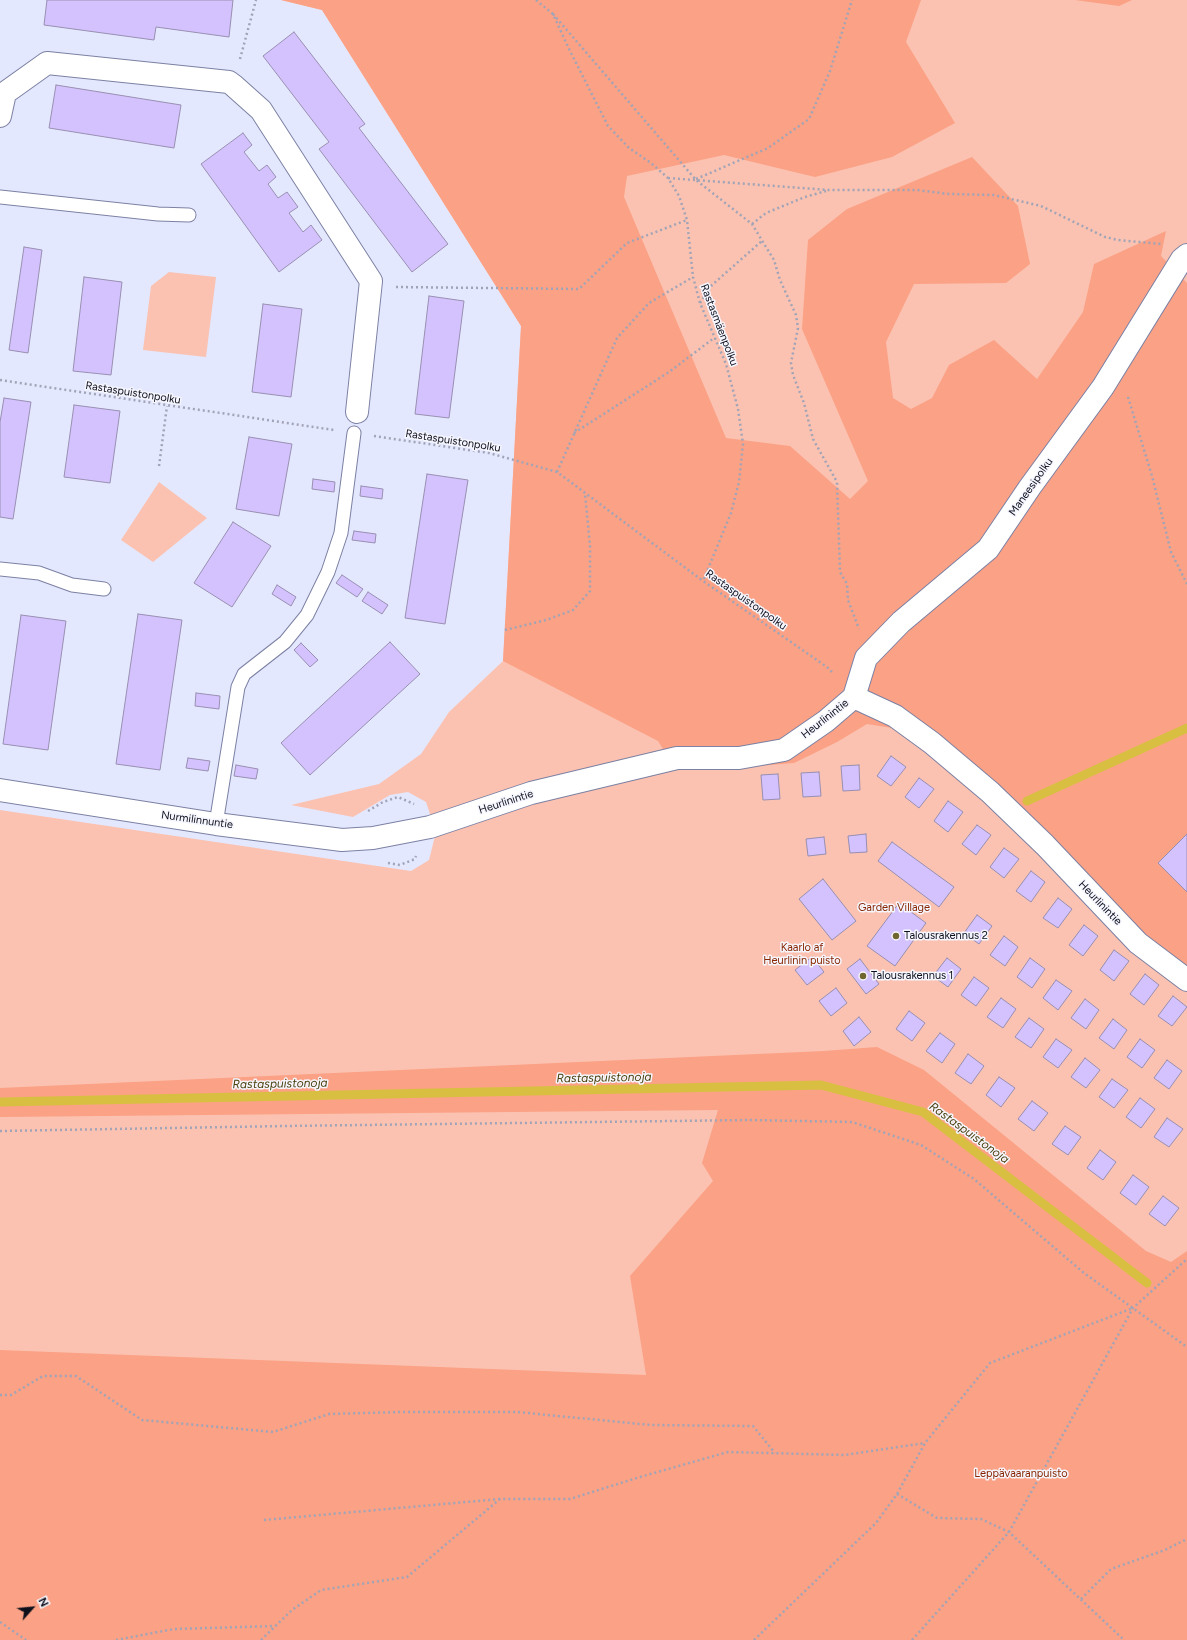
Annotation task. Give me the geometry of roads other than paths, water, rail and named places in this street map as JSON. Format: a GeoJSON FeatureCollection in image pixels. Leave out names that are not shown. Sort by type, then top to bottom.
{"type":"FeatureCollection","features":[{"type":"Feature","properties":{"kind":"street"},"geometry":{"type":"LineString","coordinates":[[0,116],[3,86],[48,63],[228,82],[233,85],[261,110],[371,281],[357,412]]}},
{"type":"Feature","properties":{"kind":"street","name":"Maneesipolku"},"geometry":{"type":"LineString","coordinates":[[854,697],[866,658],[901,622],[988,549],[1030,487],[1103,387],[1182,259],[1187,256]]}},
{"type":"Feature","properties":{"kind":"street","name":"Heurlinintie"},"geometry":{"type":"LineString","coordinates":[[394,834],[430,827],[531,793],[677,758],[739,758],[784,750],[826,721],[854,697],[894,716],[932,743],[990,792],[1045,845],[1138,943],[1187,980]]}},
{"type":"Feature","properties":{"kind":"street","name":"Nurmilinnuntie"},"geometry":{"type":"LineString","coordinates":[[0,790],[216,824],[342,840],[373,838],[394,834]]}},
{"type":"Feature","properties":{"kind":"lane"},"geometry":{"type":"LineString","coordinates":[[0,197],[158,214],[189,215]]}},
{"type":"Feature","properties":{"kind":"lane"},"geometry":{"type":"LineString","coordinates":[[216,824],[238,687],[244,674],[285,642],[307,615],[328,572],[341,533],[354,433]]}},
{"type":"Feature","properties":{"kind":"lane"},"geometry":{"type":"LineString","coordinates":[[0,569],[39,573],[72,585],[104,589]]}},
{"type":"Feature","properties":{"kind":"waterway"},"geometry":{"type":"LineString","coordinates":[[1027,801],[1187,728]]}},
{"type":"Feature","properties":{"kind":"waterway","name":"Rastaspuistonoja"},"geometry":{"type":"LineString","coordinates":[[0,1102],[821,1085],[923,1112],[1147,1283]]}},
{"type":"Feature","properties":{"kind":"place","name":"Talousrakennus 2"},"geometry":{"type":"Point","coordinates":[896,936]}},
{"type":"Feature","properties":{"kind":"place","name":"Talousrakennus 1"},"geometry":{"type":"Point","coordinates":[863,976]}},
{"type":"Feature","properties":{"kind":"park label","name":"Garden Village"},"geometry":{"type":"Point","coordinates":[894,908]}},
{"type":"Feature","properties":{"kind":"park label","name":"Kaarlo af Heurlinin puisto"},"geometry":{"type":"Point","coordinates":[802,954]}},
{"type":"Feature","properties":{"kind":"park label","name":"Leppävaaranpuisto"},"geometry":{"type":"Point","coordinates":[1021,1474]}}]}
